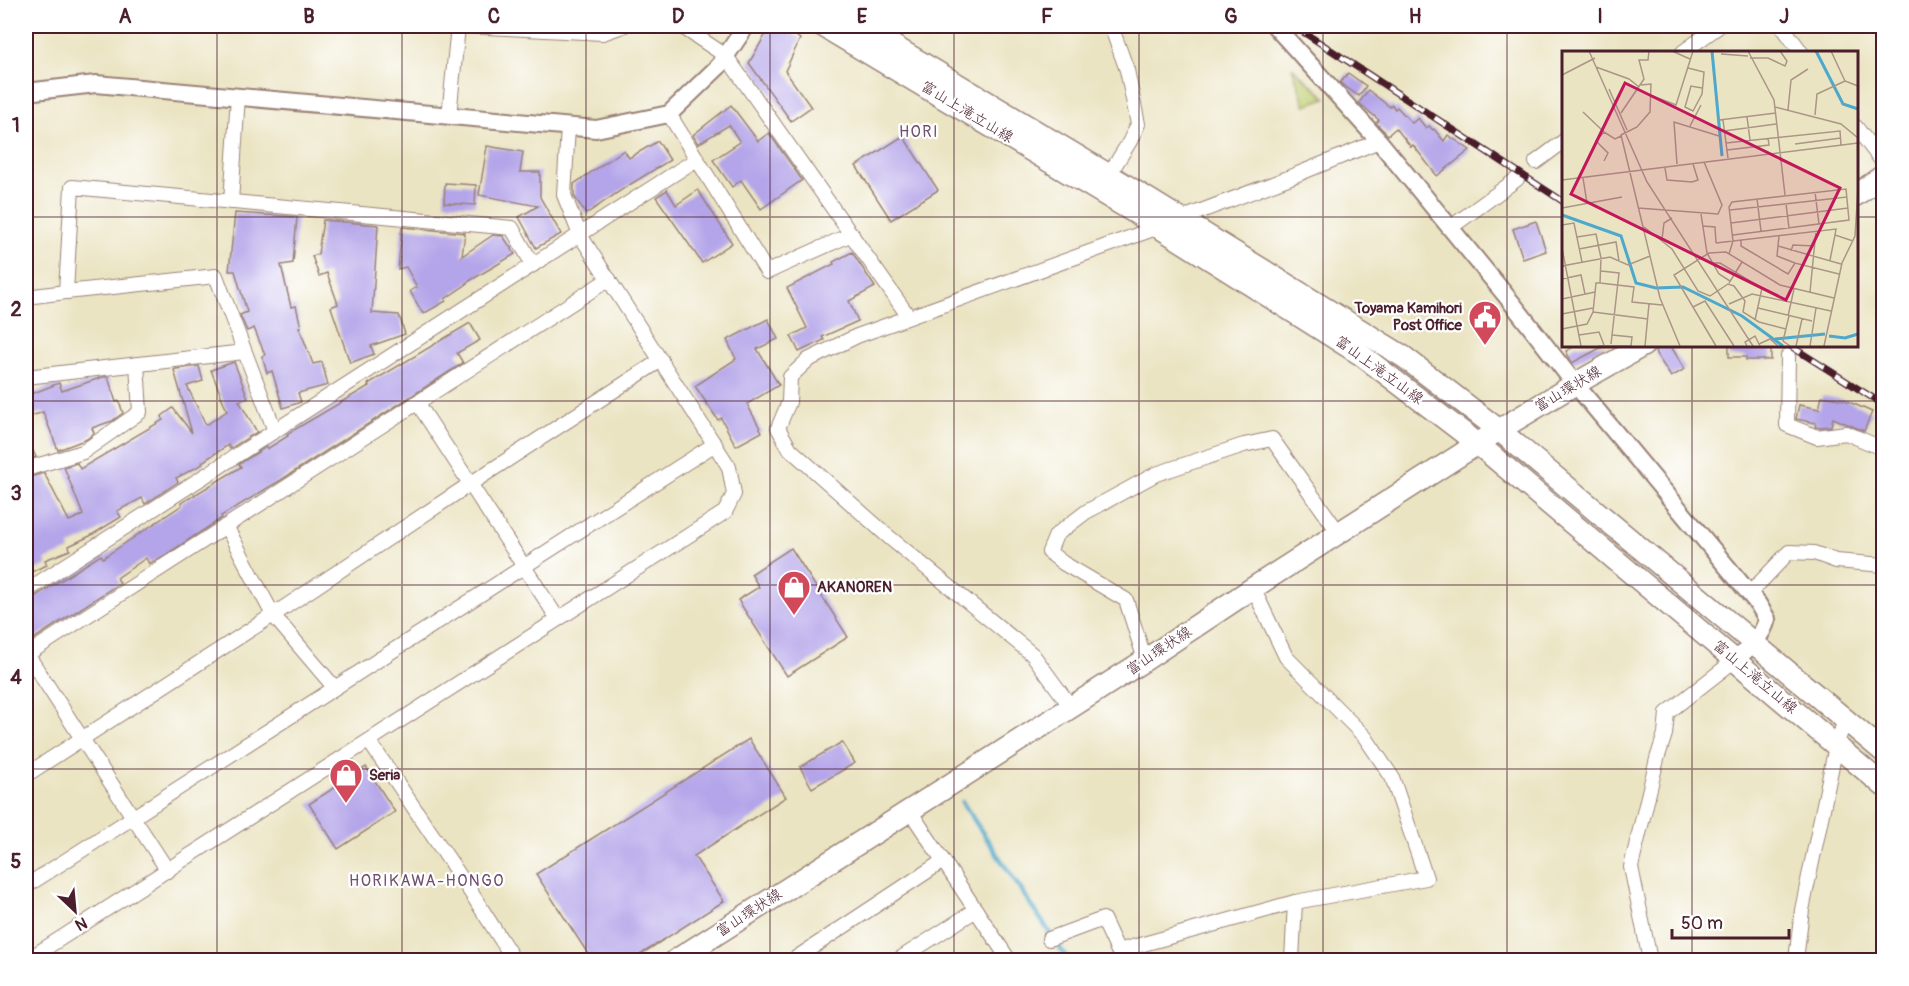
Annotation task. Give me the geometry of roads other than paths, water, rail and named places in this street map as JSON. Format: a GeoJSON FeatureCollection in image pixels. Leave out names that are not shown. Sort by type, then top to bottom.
{"type":"FeatureCollection","features":[{"type":"Feature","properties":{"kind":"main road","name":"富山上滝立山線"},"geometry":{"type":"LineString","coordinates":[[823,26],[1104,183],[1179,218],[1404,357],[1499,430],[1884,752]]}},
{"type":"Feature","properties":{"kind":"main road","name":"富山上滝立山線"},"geometry":{"type":"LineString","coordinates":[[860,26],[1104,183],[1159,227],[1360,354],[1478,444],[1884,786]]}},
{"type":"Feature","properties":{"kind":"main road"},"geometry":{"type":"LineString","coordinates":[[1858,194],[1884,175]]}},
{"type":"Feature","properties":{"kind":"main road","name":"富山環状線"},"geometry":{"type":"LineString","coordinates":[[676,960],[1499,430],[1642,346]]}},
{"type":"Feature","properties":{"kind":"street"},"geometry":{"type":"LineString","coordinates":[[449,116],[459,26]]}},
{"type":"Feature","properties":{"kind":"street"},"geometry":{"type":"LineString","coordinates":[[466,26],[603,33],[623,26]]}},
{"type":"Feature","properties":{"kind":"street"},"geometry":{"type":"LineString","coordinates":[[681,26],[726,56],[909,317]]}},
{"type":"Feature","properties":{"kind":"street"},"geometry":{"type":"LineString","coordinates":[[26,92],[96,84],[596,129],[669,114],[719,66],[746,26]]}},
{"type":"Feature","properties":{"kind":"street"},"geometry":{"type":"LineString","coordinates":[[1104,183],[1138,124],[1127,70],[1112,26]]}},
{"type":"Feature","properties":{"kind":"street"},"geometry":{"type":"LineString","coordinates":[[1275,26],[1379,141],[1575,384],[1750,593],[1767,620],[1764,630],[1754,644],[1667,712],[1665,734],[1631,867],[1650,960]]}},
{"type":"Feature","properties":{"kind":"street"},"geometry":{"type":"LineString","coordinates":[[1684,51],[1719,26]]}},
{"type":"Feature","properties":{"kind":"street"},"geometry":{"type":"LineString","coordinates":[[1782,26],[1801,51]]}},
{"type":"Feature","properties":{"kind":"street"},"geometry":{"type":"LineString","coordinates":[[231,202],[238,96]]}},
{"type":"Feature","properties":{"kind":"street"},"geometry":{"type":"LineString","coordinates":[[669,114],[766,272],[852,234]]}},
{"type":"Feature","properties":{"kind":"street"},"geometry":{"type":"LineString","coordinates":[[27,960],[725,512],[734,494],[729,466],[580,235],[564,195],[567,127]]}},
{"type":"Feature","properties":{"kind":"street"},"geometry":{"type":"LineString","coordinates":[[1858,129],[1884,164]]}},
{"type":"Feature","properties":{"kind":"street"},"geometry":{"type":"LineString","coordinates":[[1071,707],[1033,655],[890,538],[790,449],[777,428],[789,402],[790,377],[808,360],[857,336],[1159,227],[1379,141]]}},
{"type":"Feature","properties":{"kind":"street"},"geometry":{"type":"LineString","coordinates":[[1536,162],[1562,142]]}},
{"type":"Feature","properties":{"kind":"street"},"geometry":{"type":"LineString","coordinates":[[26,591],[697,159]]}},
{"type":"Feature","properties":{"kind":"street"},"geometry":{"type":"LineString","coordinates":[[1450,228],[1517,179]]}},
{"type":"Feature","properties":{"kind":"street"},"geometry":{"type":"LineString","coordinates":[[66,292],[72,187],[512,228],[533,265]]}},
{"type":"Feature","properties":{"kind":"street"},"geometry":{"type":"LineString","coordinates":[[26,297],[216,276],[275,431]]}},
{"type":"Feature","properties":{"kind":"street"},"geometry":{"type":"LineString","coordinates":[[168,871],[26,655],[609,279]]}},
{"type":"Feature","properties":{"kind":"street"},"geometry":{"type":"LineString","coordinates":[[26,377],[244,352]]}},
{"type":"Feature","properties":{"kind":"street"},"geometry":{"type":"LineString","coordinates":[[1788,356],[1787,425],[1817,438],[1846,433],[1884,448]]}},
{"type":"Feature","properties":{"kind":"street"},"geometry":{"type":"LineString","coordinates":[[26,775],[661,360]]}},
{"type":"Feature","properties":{"kind":"street"},"geometry":{"type":"LineString","coordinates":[[26,469],[83,452],[140,412],[136,364]]}},
{"type":"Feature","properties":{"kind":"street"},"geometry":{"type":"LineString","coordinates":[[417,402],[558,619]]}},
{"type":"Feature","properties":{"kind":"street"},"geometry":{"type":"LineString","coordinates":[[1145,660],[1126,600],[1063,564],[1049,552],[1056,534],[1086,512],[1156,474],[1244,445],[1272,439],[1339,533]]}},
{"type":"Feature","properties":{"kind":"street"},"geometry":{"type":"LineString","coordinates":[[26,886],[715,444]]}},
{"type":"Feature","properties":{"kind":"street"},"geometry":{"type":"LineString","coordinates":[[226,526],[273,615],[334,687]]}},
{"type":"Feature","properties":{"kind":"street"},"geometry":{"type":"LineString","coordinates":[[1750,593],[1789,552],[1814,554],[1836,561],[1884,565]]}},
{"type":"Feature","properties":{"kind":"street"},"geometry":{"type":"LineString","coordinates":[[1049,939],[1102,919],[1118,951],[1295,902],[1426,878],[1392,777],[1365,737],[1286,657],[1253,588]]}},
{"type":"Feature","properties":{"kind":"street"},"geometry":{"type":"LineString","coordinates":[[1796,960],[1802,910],[1836,746],[1845,720]]}},
{"type":"Feature","properties":{"kind":"street"},"geometry":{"type":"LineString","coordinates":[[369,741],[514,960]]}},
{"type":"Feature","properties":{"kind":"street"},"geometry":{"type":"LineString","coordinates":[[910,811],[1009,960]]}},
{"type":"Feature","properties":{"kind":"street"},"geometry":{"type":"LineString","coordinates":[[793,960],[943,861]]}},
{"type":"Feature","properties":{"kind":"street"},"geometry":{"type":"LineString","coordinates":[[1292,960],[1295,902]]}},
{"type":"Feature","properties":{"kind":"street"},"geometry":{"type":"LineString","coordinates":[[897,960],[976,910]]}},
{"type":"Feature","properties":{"kind":"waterway"},"geometry":{"type":"LineString","coordinates":[[962,802],[1068,960]]}},
{"type":"Feature","properties":{"kind":"railway"},"geometry":{"type":"LineString","coordinates":[[1294,26],[1562,201]]}},
{"type":"Feature","properties":{"kind":"railway"},"geometry":{"type":"LineString","coordinates":[[1791,346],[1884,405]]}},
{"type":"Feature","properties":{"kind":"place","name":"Toyama Kamihori Post Office"},"geometry":{"type":"Point","coordinates":[1485,346]}},
{"type":"Feature","properties":{"kind":"place","name":"AKANOREN"},"geometry":{"type":"Point","coordinates":[794,616]}},
{"type":"Feature","properties":{"kind":"place","name":"Seria"},"geometry":{"type":"Point","coordinates":[346,804]}},
{"type":"Feature","properties":{"kind":"district","name":"HORI"},"geometry":{"type":"Point","coordinates":[919,132]}},
{"type":"Feature","properties":{"kind":"district","name":"HORIKAWA-HONGO"},"geometry":{"type":"Point","coordinates":[427,881]}}]}
